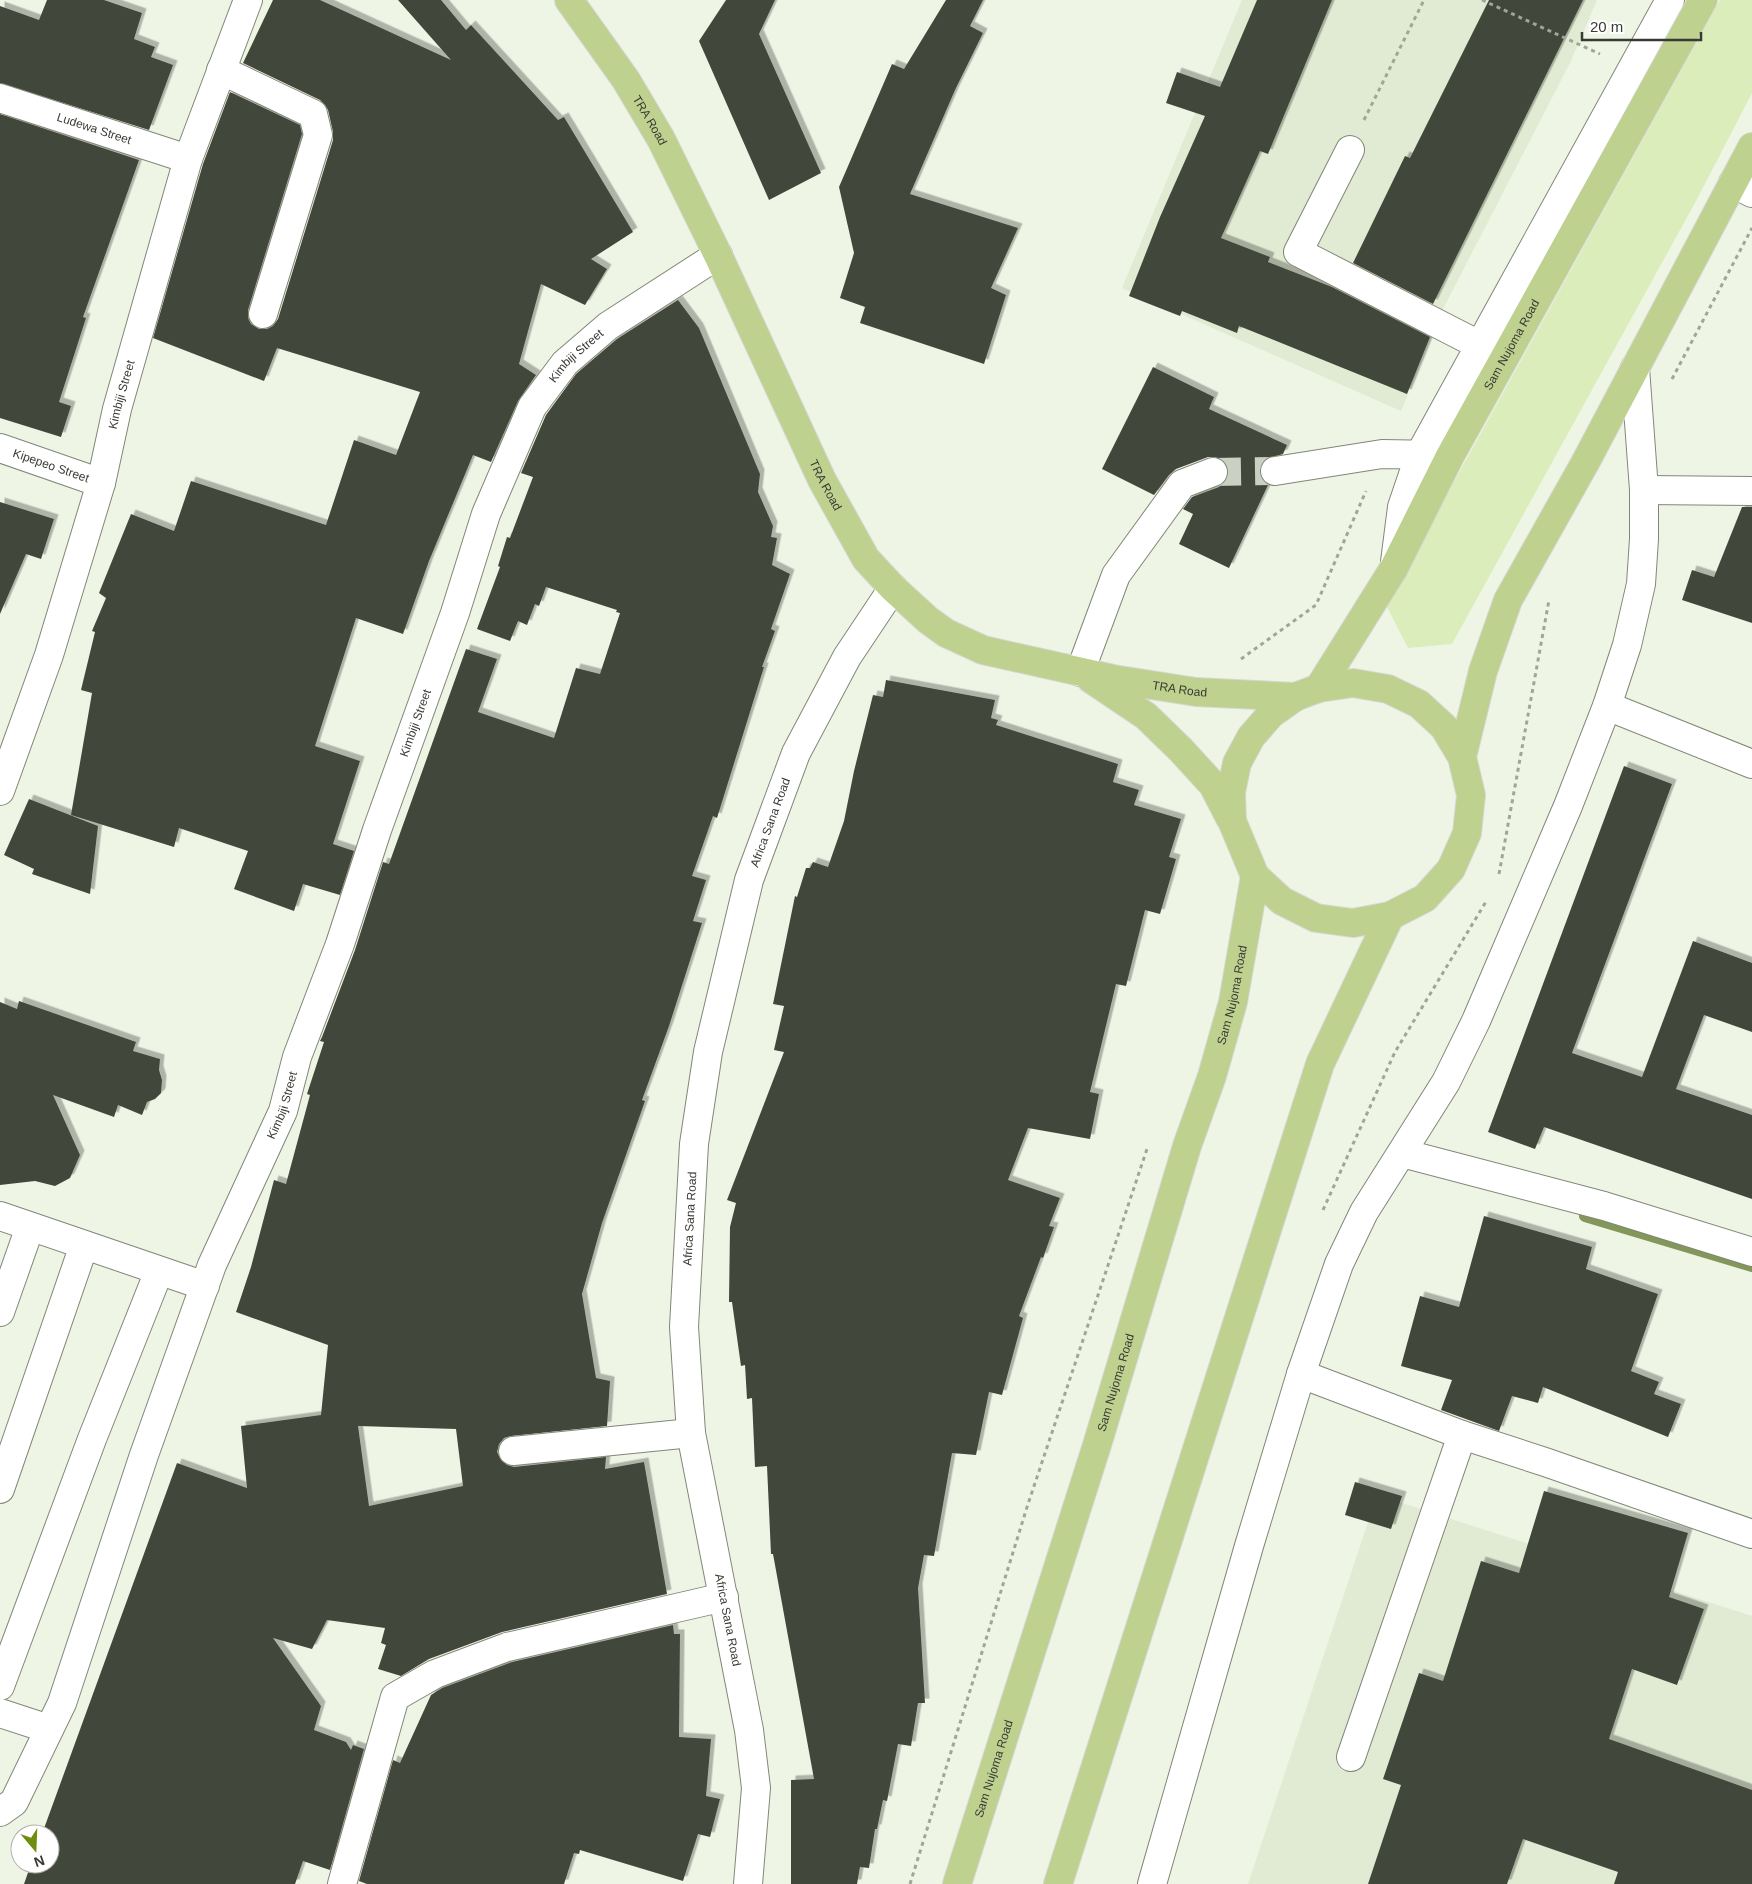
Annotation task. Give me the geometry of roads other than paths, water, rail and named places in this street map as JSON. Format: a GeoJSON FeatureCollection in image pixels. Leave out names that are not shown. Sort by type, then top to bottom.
{"type":"FeatureCollection","features":[{"type":"Feature","properties":{"kind":"main road","name":"TRA Road"},"geometry":{"type":"LineString","coordinates":[[569,0],[626,80],[661,139],[718,255],[822,480],[866,559],[893,588],[928,620],[946,632],[983,650],[1080,672],[1196,692],[1307,693],[1353,684],[1388,689],[1419,704],[1444,727],[1462,757]]}},
{"type":"Feature","properties":{"kind":"main road","name":"Sam Nujoma Road"},"geometry":{"type":"LineString","coordinates":[[1307,693],[1394,568],[1450,456],[1703,0]]}},
{"type":"Feature","properties":{"kind":"main road"},"geometry":{"type":"LineString","coordinates":[[1080,672],[1146,716],[1213,785],[1232,821],[1255,876],[1282,902],[1316,918],[1353,924],[1390,916],[1425,898],[1451,869],[1468,833],[1471,795],[1462,757],[1483,671],[1508,600],[1585,463],[1635,368],[1742,188],[1752,147]]}},
{"type":"Feature","properties":{"kind":"main road"},"geometry":{"type":"LineString","coordinates":[[1232,821],[1231,792],[1238,763],[1251,737],[1271,714],[1307,693]]}},
{"type":"Feature","properties":{"kind":"main road","name":"Sam Nujoma Road"},"geometry":{"type":"LineString","coordinates":[[958,1884],[1097,1445],[1187,1146],[1212,1076],[1233,1002],[1255,876]]}},
{"type":"Feature","properties":{"kind":"main road"},"geometry":{"type":"LineString","coordinates":[[1058,1884],[1320,1064],[1390,916]]}},
{"type":"Feature","properties":{"kind":"street","name":"Kimbiji Street"},"geometry":{"type":"LineString","coordinates":[[2,781],[49,655],[101,482],[117,409],[188,159],[248,0]]}},
{"type":"Feature","properties":{"kind":"street"},"geometry":{"type":"LineString","coordinates":[[1394,568],[1402,508],[1420,454],[1670,0]]}},
{"type":"Feature","properties":{"kind":"street"},"geometry":{"type":"LineString","coordinates":[[221,70],[313,114],[318,135],[263,314]]}},
{"type":"Feature","properties":{"kind":"street","name":"Ludewa Street"},"geometry":{"type":"LineString","coordinates":[[0,98],[188,159]]}},
{"type":"Feature","properties":{"kind":"street"},"geometry":{"type":"LineString","coordinates":[[1350,150],[1298,252],[1480,346]]}},
{"type":"Feature","properties":{"kind":"street","name":"Kimbiji Street"},"geometry":{"type":"LineString","coordinates":[[0,1812],[14,1802],[62,1703],[144,1455],[209,1275],[283,1111],[297,1057],[340,944],[377,830],[454,613],[486,514],[532,407],[565,363],[608,326],[718,255]]}},
{"type":"Feature","properties":{"kind":"street"},"geometry":{"type":"LineString","coordinates":[[1152,1884],[1249,1546],[1301,1374],[1338,1264],[1364,1212],[1446,1082],[1476,1021],[1568,806],[1627,645],[1641,584],[1644,539],[1644,490],[1635,368]]}},
{"type":"Feature","properties":{"kind":"street","name":"Kipepeo Street"},"geometry":{"type":"LineString","coordinates":[[0,448],[101,482]]}},
{"type":"Feature","properties":{"kind":"street"},"geometry":{"type":"LineString","coordinates":[[1275,471],[1382,454],[1450,456]]}},
{"type":"Feature","properties":{"kind":"street"},"geometry":{"type":"LineString","coordinates":[[1080,672],[1116,575],[1182,484],[1213,472]]}},
{"type":"Feature","properties":{"kind":"street"},"geometry":{"type":"LineString","coordinates":[[1644,490],[1752,492]]}},
{"type":"Feature","properties":{"kind":"street","name":"Africa Sana Road"},"geometry":{"type":"LineString","coordinates":[[748,1884],[756,1788],[750,1730],[691,1433],[684,1327],[694,1144],[708,1052],[749,880],[796,753],[847,657],[893,588]]}},
{"type":"Feature","properties":{"kind":"street"},"geometry":{"type":"LineString","coordinates":[[1606,706],[1752,764]]}},
{"type":"Feature","properties":{"kind":"street"},"geometry":{"type":"LineString","coordinates":[[1402,1153],[1604,1206],[1752,1252]]}},
{"type":"Feature","properties":{"kind":"street"},"geometry":{"type":"LineString","coordinates":[[0,1216],[160,1270],[209,1275]]}},
{"type":"Feature","properties":{"kind":"street"},"geometry":{"type":"LineString","coordinates":[[0,1312],[30,1227]]}},
{"type":"Feature","properties":{"kind":"street"},"geometry":{"type":"LineString","coordinates":[[0,1489],[84,1245]]}},
{"type":"Feature","properties":{"kind":"street"},"geometry":{"type":"LineString","coordinates":[[0,1686],[92,1439],[160,1270]]}},
{"type":"Feature","properties":{"kind":"street"},"geometry":{"type":"LineString","coordinates":[[1301,1374],[1462,1435],[1546,1462],[1752,1534]]}},
{"type":"Feature","properties":{"kind":"street"},"geometry":{"type":"LineString","coordinates":[[513,1451],[691,1433]]}},
{"type":"Feature","properties":{"kind":"street"},"geometry":{"type":"LineString","coordinates":[[1351,1757],[1462,1435]]}},
{"type":"Feature","properties":{"kind":"street"},"geometry":{"type":"LineString","coordinates":[[342,1884],[395,1697],[435,1674],[507,1647],[724,1597]]}},
{"type":"Feature","properties":{"kind":"street"},"geometry":{"type":"LineString","coordinates":[[0,1713],[49,1729]]}},
{"type":"Feature","properties":{"kind":"waterway"},"geometry":{"type":"LineString","coordinates":[[1585,1216],[1752,1266]]}},
{"type":"Feature","properties":{"kind":"tunnel"},"geometry":{"type":"LineString","coordinates":[[1213,472],[1275,471]]}}]}
